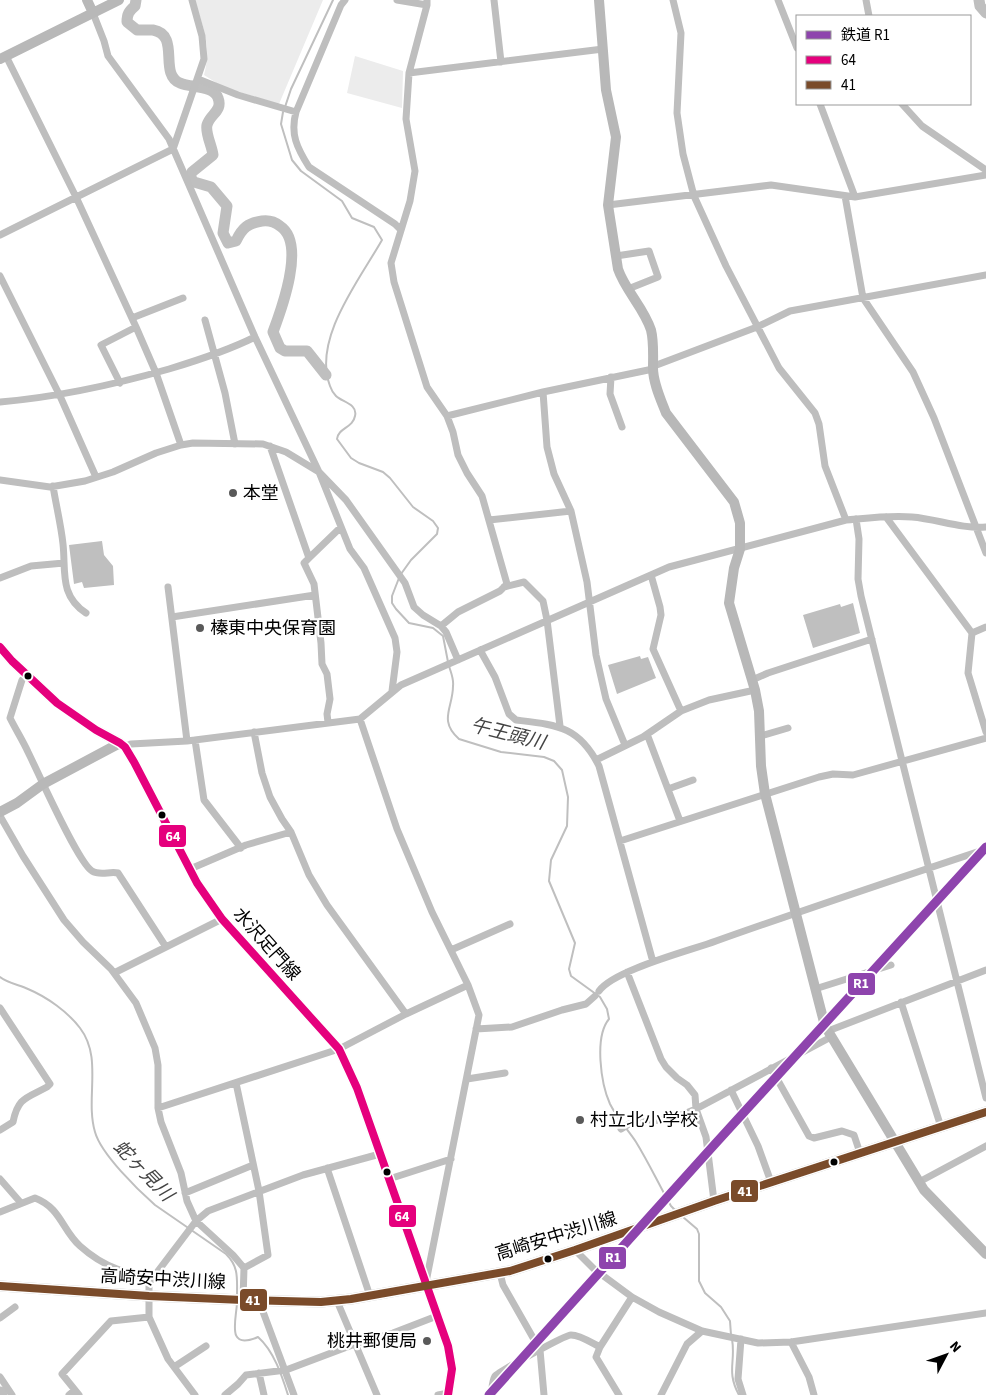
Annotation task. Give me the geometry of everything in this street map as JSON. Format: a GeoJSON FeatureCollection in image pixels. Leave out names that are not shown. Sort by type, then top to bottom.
{"type":"FeatureCollection","features":[{"type":"Feature","properties":{"kind":"main road","name":"高崎安中渋川線"},"geometry":{"type":"LineString","coordinates":[[0,1286],[149,1296],[337,1302],[510,1271],[860,1152],[986,1112]]}},
{"type":"Feature","properties":{"kind":"street"},"geometry":{"type":"LineString","coordinates":[[87,0],[104,41],[108,56],[169,139],[255,337],[318,472],[350,549],[364,568],[395,638],[397,652],[392,691]]}},
{"type":"Feature","properties":{"kind":"street"},"geometry":{"type":"LineString","coordinates":[[119,0],[3,57],[76,197],[132,318],[156,373],[181,445]]}},
{"type":"Feature","properties":{"kind":"street"},"geometry":{"type":"LineString","coordinates":[[0,235],[173,149],[204,59],[202,36],[192,0]]}},
{"type":"Feature","properties":{"kind":"street"},"geometry":{"type":"LineString","coordinates":[[345,0],[341,5],[296,112],[292,127],[300,153],[309,167],[395,224],[401,230]]}},
{"type":"Feature","properties":{"kind":"street"},"geometry":{"type":"LineString","coordinates":[[398,0],[427,3],[409,73],[406,119],[415,172],[410,201],[391,263],[394,282],[427,388],[447,416],[458,455],[482,496],[507,584],[500,591],[458,612],[441,626]]}},
{"type":"Feature","properties":{"kind":"street"},"geometry":{"type":"LineString","coordinates":[[494,0],[501,62]]}},
{"type":"Feature","properties":{"kind":"street"},"geometry":{"type":"LineString","coordinates":[[599,0],[608,103],[616,128],[608,205],[616,256],[621,277],[651,330],[659,396],[666,413],[734,502],[740,523],[740,549],[734,568],[729,602],[754,685],[759,711],[761,766],[765,794],[815,989],[829,1034],[919,1182],[933,1200],[986,1254]]}},
{"type":"Feature","properties":{"kind":"street"},"geometry":{"type":"LineString","coordinates":[[673,0],[681,32],[677,113],[683,154],[694,196],[726,266],[779,368],[815,413],[819,424],[825,466],[846,520]]}},
{"type":"Feature","properties":{"kind":"street"},"geometry":{"type":"LineString","coordinates":[[778,0],[796,45]]}},
{"type":"Feature","properties":{"kind":"street"},"geometry":{"type":"LineString","coordinates":[[866,0],[869,15]]}},
{"type":"Feature","properties":{"kind":"street"},"geometry":{"type":"LineString","coordinates":[[409,73],[602,49]]}},
{"type":"Feature","properties":{"kind":"street"},"geometry":{"type":"LineString","coordinates":[[196,85],[296,112]]}},
{"type":"Feature","properties":{"kind":"street"},"geometry":{"type":"LineString","coordinates":[[820,105],[855,196]]}},
{"type":"Feature","properties":{"kind":"street"},"geometry":{"type":"LineString","coordinates":[[903,105],[922,126],[986,170]]}},
{"type":"Feature","properties":{"kind":"street"},"geometry":{"type":"LineString","coordinates":[[608,205],[694,196],[771,185],[855,196],[986,175]]}},
{"type":"Feature","properties":{"kind":"street"},"geometry":{"type":"LineString","coordinates":[[845,196],[863,298],[913,372],[934,418],[975,528],[986,552]]}},
{"type":"Feature","properties":{"kind":"street"},"geometry":{"type":"LineString","coordinates":[[616,256],[648,251],[658,277],[628,289]]}},
{"type":"Feature","properties":{"kind":"street"},"geometry":{"type":"LineString","coordinates":[[447,416],[654,367],[757,327],[790,311],[986,275]]}},
{"type":"Feature","properties":{"kind":"street"},"geometry":{"type":"LineString","coordinates":[[0,276],[60,396],[96,478]]}},
{"type":"Feature","properties":{"kind":"street"},"geometry":{"type":"LineString","coordinates":[[132,318],[183,298]]}},
{"type":"Feature","properties":{"kind":"street"},"geometry":{"type":"LineString","coordinates":[[205,320],[225,393],[235,444]]}},
{"type":"Feature","properties":{"kind":"street"},"geometry":{"type":"LineString","coordinates":[[120,383],[101,345],[136,327]]}},
{"type":"Feature","properties":{"kind":"street"},"geometry":{"type":"LineString","coordinates":[[0,402],[60,396],[120,383],[215,355],[255,337]]}},
{"type":"Feature","properties":{"kind":"street"},"geometry":{"type":"LineString","coordinates":[[611,378],[610,394],[622,427]]}},
{"type":"Feature","properties":{"kind":"street"},"geometry":{"type":"LineString","coordinates":[[543,392],[547,447],[554,474],[572,511],[587,582],[596,655],[606,699],[625,745]]}},
{"type":"Feature","properties":{"kind":"street"},"geometry":{"type":"LineString","coordinates":[[0,480],[53,486],[96,478],[181,445],[263,444],[286,452],[318,472],[346,500],[398,572],[414,607],[441,626],[446,632],[457,661]]}},
{"type":"Feature","properties":{"kind":"street"},"geometry":{"type":"LineString","coordinates":[[270,446],[309,558]]}},
{"type":"Feature","properties":{"kind":"street"},"geometry":{"type":"LineString","coordinates":[[53,486],[63,543],[64,579],[69,596],[75,606],[86,613]]}},
{"type":"Feature","properties":{"kind":"street"},"geometry":{"type":"LineString","coordinates":[[490,520],[572,511]]}},
{"type":"Feature","properties":{"kind":"street"},"geometry":{"type":"LineString","coordinates":[[886,517],[972,633],[968,673],[986,732]]}},
{"type":"Feature","properties":{"kind":"street"},"geometry":{"type":"LineString","coordinates":[[0,812],[17,803],[43,784],[122,745],[191,740],[360,718],[401,685],[650,575],[695,560],[846,520],[912,517],[975,528],[986,527]]}},
{"type":"Feature","properties":{"kind":"street"},"geometry":{"type":"LineString","coordinates":[[856,519],[859,539],[858,578],[986,1098]]}},
{"type":"Feature","properties":{"kind":"street"},"geometry":{"type":"LineString","coordinates":[[328,722],[327,714],[330,699],[327,674],[322,664],[314,584],[304,563],[341,526]]}},
{"type":"Feature","properties":{"kind":"street"},"geometry":{"type":"LineString","coordinates":[[0,578],[30,566],[64,563]]}},
{"type":"Feature","properties":{"kind":"street"},"geometry":{"type":"LineString","coordinates":[[650,575],[661,615],[653,649],[681,711]]}},
{"type":"Feature","properties":{"kind":"street"},"geometry":{"type":"LineString","coordinates":[[504,587],[524,582],[543,600],[560,726]]}},
{"type":"Feature","properties":{"kind":"street"},"geometry":{"type":"LineString","coordinates":[[168,587],[191,740],[204,800],[241,848]]}},
{"type":"Feature","properties":{"kind":"street"},"geometry":{"type":"LineString","coordinates":[[172,617],[315,596]]}},
{"type":"Feature","properties":{"kind":"street"},"geometry":{"type":"LineString","coordinates":[[972,633],[986,627]]}},
{"type":"Feature","properties":{"kind":"street"},"geometry":{"type":"LineString","coordinates":[[596,760],[647,734],[681,711],[754,685],[768,673],[872,638]]}},
{"type":"Feature","properties":{"kind":"street"},"geometry":{"type":"LineString","coordinates":[[480,650],[495,677],[512,718],[560,726],[576,735],[596,760],[653,962]]}},
{"type":"Feature","properties":{"kind":"street"},"geometry":{"type":"LineString","coordinates":[[1,651],[57,703],[96,730],[122,745]]}},
{"type":"Feature","properties":{"kind":"street"},"geometry":{"type":"LineString","coordinates":[[22,680],[10,718],[28,750],[43,784],[79,854],[89,869],[98,873],[114,872],[118,874],[166,947]]}},
{"type":"Feature","properties":{"kind":"street"},"geometry":{"type":"LineString","coordinates":[[360,718],[397,829],[432,912],[468,985],[479,1015],[426,1285]]}},
{"type":"Feature","properties":{"kind":"street"},"geometry":{"type":"LineString","coordinates":[[761,736],[788,728]]}},
{"type":"Feature","properties":{"kind":"street"},"geometry":{"type":"LineString","coordinates":[[254,732],[262,773],[270,797],[290,832],[309,874],[327,905],[406,1014]]}},
{"type":"Feature","properties":{"kind":"street"},"geometry":{"type":"LineString","coordinates":[[647,734],[680,821]]}},
{"type":"Feature","properties":{"kind":"street"},"geometry":{"type":"LineString","coordinates":[[620,841],[819,777],[833,774],[853,775],[986,738]]}},
{"type":"Feature","properties":{"kind":"street","name":"水沢足門線"},"geometry":{"type":"LineString","coordinates":[[122,745],[134,762],[206,898],[222,919],[339,1049],[357,1088],[448,1346],[452,1369],[445,1394]]}},
{"type":"Feature","properties":{"kind":"street"},"geometry":{"type":"LineString","coordinates":[[668,789],[693,780]]}},
{"type":"Feature","properties":{"kind":"street"},"geometry":{"type":"LineString","coordinates":[[0,816],[64,920],[114,973],[136,1003],[155,1048],[158,1065],[158,1108],[161,1122],[181,1173],[185,1193],[196,1221],[244,1268],[243,1300]]}},
{"type":"Feature","properties":{"kind":"street"},"geometry":{"type":"LineString","coordinates":[[190,869],[241,848],[290,832]]}},
{"type":"Feature","properties":{"kind":"street"},"geometry":{"type":"LineString","coordinates":[[476,1029],[512,1027],[586,1004],[603,985],[627,972],[795,912],[986,849]]}},
{"type":"Feature","properties":{"kind":"street"},"geometry":{"type":"LineString","coordinates":[[114,973],[222,919]]}},
{"type":"Feature","properties":{"kind":"street"},"geometry":{"type":"LineString","coordinates":[[451,950],[510,924]]}},
{"type":"Feature","properties":{"kind":"street"},"geometry":{"type":"LineString","coordinates":[[815,989],[891,965]]}},
{"type":"Feature","properties":{"kind":"street"},"geometry":{"type":"LineString","coordinates":[[621,1129],[629,1124],[674,1118],[696,1109],[829,1034],[902,1002],[986,970]]}},
{"type":"Feature","properties":{"kind":"street"},"geometry":{"type":"LineString","coordinates":[[627,972],[661,1059],[666,1067],[687,1085],[695,1095],[696,1109],[706,1137],[714,1201]]}},
{"type":"Feature","properties":{"kind":"street"},"geometry":{"type":"LineString","coordinates":[[158,1108],[339,1049],[406,1014],[468,985]]}},
{"type":"Feature","properties":{"kind":"street"},"geometry":{"type":"LineString","coordinates":[[902,1002],[941,1127]]}},
{"type":"Feature","properties":{"kind":"street"},"geometry":{"type":"LineString","coordinates":[[0,1008],[50,1084],[19,1102],[12,1122],[0,1130]]}},
{"type":"Feature","properties":{"kind":"street"},"geometry":{"type":"LineString","coordinates":[[771,1068],[806,1134],[811,1138],[846,1132],[854,1135],[860,1152]]}},
{"type":"Feature","properties":{"kind":"street"},"geometry":{"type":"LineString","coordinates":[[467,1079],[504,1073]]}},
{"type":"Feature","properties":{"kind":"street"},"geometry":{"type":"LineString","coordinates":[[236,1082],[259,1191],[268,1255],[244,1268]]}},
{"type":"Feature","properties":{"kind":"street"},"geometry":{"type":"LineString","coordinates":[[731,1090],[758,1146],[771,1182]]}},
{"type":"Feature","properties":{"kind":"street"},"geometry":{"type":"LineString","coordinates":[[919,1182],[986,1146]]}},
{"type":"Feature","properties":{"kind":"street"},"geometry":{"type":"LineString","coordinates":[[195,1395],[168,1358],[149,1317],[148,1283],[196,1221],[208,1211],[303,1175],[380,1154]]}},
{"type":"Feature","properties":{"kind":"street"},"geometry":{"type":"LineString","coordinates":[[388,1179],[451,1159]]}},
{"type":"Feature","properties":{"kind":"street"},"geometry":{"type":"LineString","coordinates":[[185,1193],[253,1165]]}},
{"type":"Feature","properties":{"kind":"street"},"geometry":{"type":"LineString","coordinates":[[327,1168],[370,1296]]}},
{"type":"Feature","properties":{"kind":"street"},"geometry":{"type":"LineString","coordinates":[[0,1179],[21,1203]]}},
{"type":"Feature","properties":{"kind":"street"},"geometry":{"type":"LineString","coordinates":[[0,1212],[35,1198],[44,1202],[58,1215],[79,1245],[115,1268],[140,1276],[148,1283]]}},
{"type":"Feature","properties":{"kind":"street"},"geometry":{"type":"LineString","coordinates":[[576,1250],[594,1269],[632,1297],[660,1312],[702,1331],[758,1343],[791,1342],[986,1313]]}},
{"type":"Feature","properties":{"kind":"street"},"geometry":{"type":"LineString","coordinates":[[500,1273],[503,1285],[540,1350],[544,1395]]}},
{"type":"Feature","properties":{"kind":"street"},"geometry":{"type":"LineString","coordinates":[[619,1395],[596,1357],[600,1347],[632,1297]]}},
{"type":"Feature","properties":{"kind":"street"},"geometry":{"type":"LineString","coordinates":[[259,1301],[294,1395]]}},
{"type":"Feature","properties":{"kind":"street"},"geometry":{"type":"LineString","coordinates":[[337,1302],[377,1395]]}},
{"type":"Feature","properties":{"kind":"street"},"geometry":{"type":"LineString","coordinates":[[0,1318],[15,1307]]}},
{"type":"Feature","properties":{"kind":"street"},"geometry":{"type":"LineString","coordinates":[[225,1395],[246,1375],[286,1370],[437,1316]]}},
{"type":"Feature","properties":{"kind":"street"},"geometry":{"type":"LineString","coordinates":[[74,1393],[62,1374],[111,1321],[149,1317]]}},
{"type":"Feature","properties":{"kind":"street"},"geometry":{"type":"LineString","coordinates":[[662,1395],[687,1344],[702,1331]]}},
{"type":"Feature","properties":{"kind":"street"},"geometry":{"type":"LineString","coordinates":[[491,1395],[496,1375],[501,1370],[561,1337],[571,1335],[580,1337],[600,1347]]}},
{"type":"Feature","properties":{"kind":"street"},"geometry":{"type":"LineString","coordinates":[[739,1339],[738,1380],[742,1395]]}},
{"type":"Feature","properties":{"kind":"street"},"geometry":{"type":"LineString","coordinates":[[791,1342],[810,1377],[814,1395]]}},
{"type":"Feature","properties":{"kind":"street"},"geometry":{"type":"LineString","coordinates":[[174,1366],[206,1346]]}},
{"type":"Feature","properties":{"kind":"street"},"geometry":{"type":"LineString","coordinates":[[259,1373],[264,1395]]}},
{"type":"Feature","properties":{"kind":"street"},"geometry":{"type":"LineString","coordinates":[[0,1377],[3,1387],[12,1395]]}},
{"type":"Feature","properties":{"kind":"shaded area"},"geometry":{"type":"Polygon","coordinates":[[[195,0],[323,0],[279,104],[223,87],[204,75],[207,46],[195,0]]]}},
{"type":"Feature","properties":{"kind":"shaded area"},"geometry":{"type":"Polygon","coordinates":[[[355,56],[403,71],[402,108],[347,93],[355,56]]]}},
{"type":"Feature","properties":{"kind":"shaded area"},"geometry":{"type":"Polygon","coordinates":[[[102,541],[104,555],[113,566],[114,585],[84,588],[82,582],[74,584],[69,545],[102,541]]]}},
{"type":"Feature","properties":{"kind":"shaded area"},"geometry":{"type":"Polygon","coordinates":[[[853,603],[860,633],[813,648],[803,615],[840,604],[841,607],[853,603]]]}},
{"type":"Feature","properties":{"kind":"shaded area"},"geometry":{"type":"Polygon","coordinates":[[[640,656],[641,659],[648,657],[656,678],[617,694],[608,665],[640,656]]]}},
{"type":"Feature","properties":{"kind":"waterway","name":"午王頭川"},"geometry":{"type":"LineString","coordinates":[[136,0],[135,6],[128,15],[127,22],[137,30],[153,30],[161,33],[166,39],[170,72],[174,78],[185,85],[212,91],[218,98],[218,109],[207,125],[213,155],[192,172],[190,177],[194,182],[211,187],[227,206],[223,233],[228,243],[236,241],[243,229],[249,225],[262,221],[276,223],[288,234],[292,261],[290,276],[282,308],[273,332],[280,348],[285,351],[307,351],[326,375]]}},
{"type":"Feature","properties":{"kind":"waterway"},"geometry":{"type":"LineString","coordinates":[[285,107],[291,89],[333,0]]}},
{"type":"Feature","properties":{"kind":"waterway"},"geometry":{"type":"LineString","coordinates":[[979,0],[980,6],[986,13]]}},
{"type":"Feature","properties":{"kind":"waterway"},"geometry":{"type":"LineString","coordinates":[[283,112],[281,124],[292,160],[301,171],[342,201],[352,218],[374,227],[382,240],[341,310],[327,349],[326,368],[333,392],[352,406],[355,412],[354,420],[340,432],[337,439],[351,458],[383,472],[390,478],[413,507],[433,521],[438,528],[437,534],[411,560],[401,574]]}},
{"type":"Feature","properties":{"kind":"waterway","name":"午王頭川"},"geometry":{"type":"LineString","coordinates":[[399,578],[392,596],[392,603],[409,623],[433,628],[443,636],[448,662]]}},
{"type":"Feature","properties":{"kind":"waterway","name":"午王頭川"},"geometry":{"type":"LineString","coordinates":[[449,666],[453,683],[448,720],[449,726],[459,739],[501,752],[544,757],[554,761],[562,770],[568,797],[567,826],[551,860],[549,881],[575,943],[569,969],[571,976],[600,997],[607,1009],[609,1019],[604,1027],[600,1061],[604,1085],[610,1104],[636,1142],[671,1206],[676,1211]]}},
{"type":"Feature","properties":{"kind":"waterway","name":"蛇ヶ見川"},"geometry":{"type":"LineString","coordinates":[[0,977],[35,992],[50,1001],[69,1016],[80,1028],[91,1052],[92,1119],[99,1141],[112,1161],[155,1205],[226,1254],[235,1268],[237,1296]]}},
{"type":"Feature","properties":{"kind":"waterway","name":"午王頭川"},"geometry":{"type":"LineString","coordinates":[[683,1217],[697,1229],[699,1234],[699,1281],[705,1293],[721,1307],[730,1321],[731,1335]]}},
{"type":"Feature","properties":{"kind":"waterway","name":"蛇ヶ見川"},"geometry":{"type":"LineString","coordinates":[[237,1303],[235,1325],[237,1337],[241,1340],[258,1337],[264,1343],[277,1364],[288,1395]]}},
{"type":"Feature","properties":{"kind":"waterway","name":"午王頭川"},"geometry":{"type":"LineString","coordinates":[[732,1339],[732,1373],[739,1395]]}},
{"type":"Feature","properties":{"kind":"rail line","name":"R1"},"geometry":{"type":"LineString","coordinates":[[489,1395],[986,847]]}},
{"type":"Feature","properties":{"kind":"transit line","name":"64"},"geometry":{"type":"LineString","coordinates":[[0,647],[12,661],[57,703],[125,747],[197,883],[222,919],[339,1049],[357,1088],[448,1346],[452,1369],[448,1395]]}},
{"type":"Feature","properties":{"kind":"transit line","name":"41"},"geometry":{"type":"LineString","coordinates":[[0,1286],[149,1296],[321,1302],[351,1299],[510,1271],[714,1201],[986,1112]]}},
{"type":"Feature","properties":{"kind":"place","name":"本堂"},"geometry":{"type":"Point","coordinates":[233,493]}},
{"type":"Feature","properties":{"kind":"place","name":"榛東中央保育園"},"geometry":{"type":"Point","coordinates":[200,628]}},
{"type":"Feature","properties":{"kind":"place","name":"村立北小学校"},"geometry":{"type":"Point","coordinates":[580,1120]}},
{"type":"Feature","properties":{"kind":"place","name":"桃井郵便局"},"geometry":{"type":"Point","coordinates":[427,1341]}}]}
